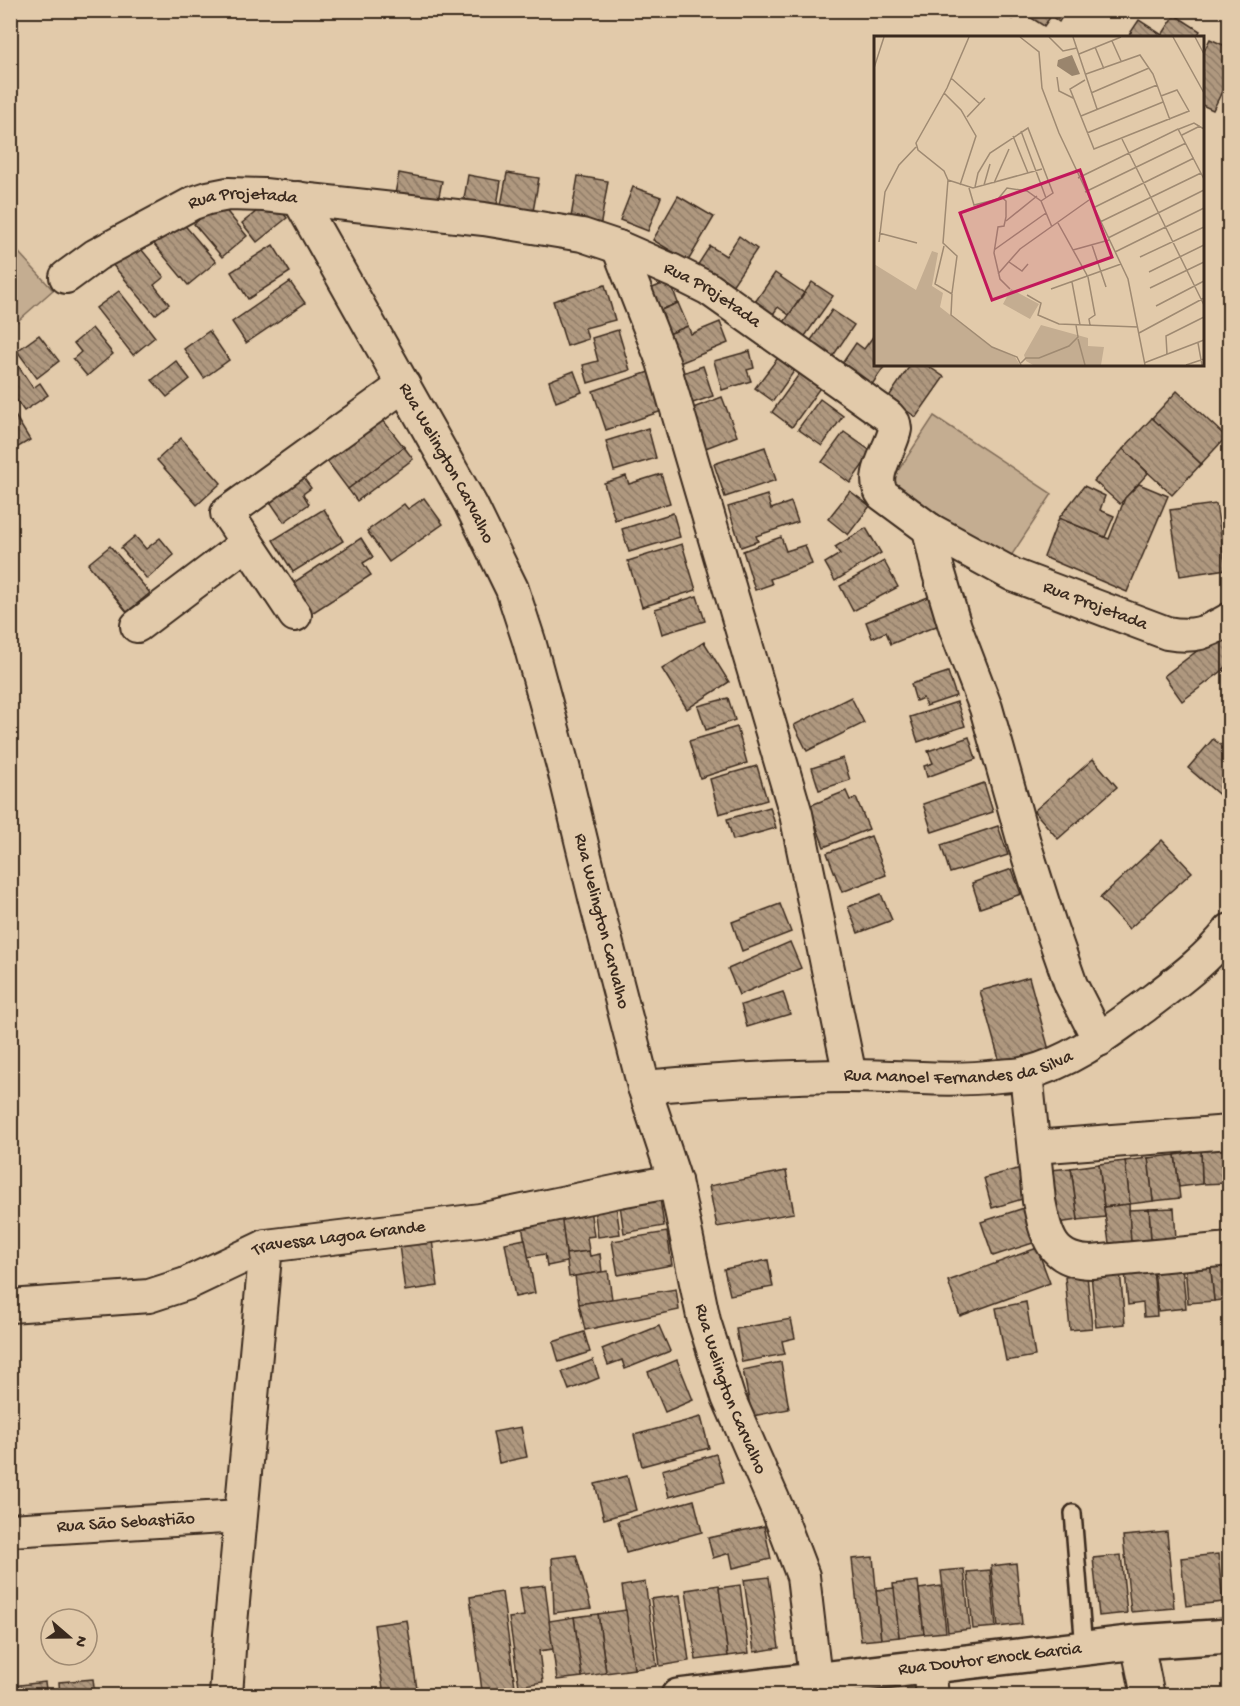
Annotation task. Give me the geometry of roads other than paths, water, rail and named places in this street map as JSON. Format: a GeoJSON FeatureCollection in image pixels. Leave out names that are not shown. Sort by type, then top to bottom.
{"type":"FeatureCollection","features":[{"type":"Feature","properties":{"kind":"street","name":"Rua Projetada"},"geometry":{"type":"LineString","coordinates":[[66,277],[96,255],[193,203],[228,194],[298,198],[484,219],[582,235],[673,270],[709,290],[888,416],[894,423],[895,429],[879,474],[879,490],[928,529],[1013,575],[1167,633],[1189,636],[1199,634],[1230,619]]}},
{"type":"Feature","properties":{"kind":"street","name":"Rua Welington Carvalho"},"geometry":{"type":"LineString","coordinates":[[298,198],[471,505],[512,589],[529,641],[564,770],[644,1087],[675,1181],[704,1321],[728,1397],[779,1513],[803,1576],[815,1679]]}},
{"type":"Feature","properties":{"kind":"street"},"geometry":{"type":"LineString","coordinates":[[618,247],[663,362],[796,814],[850,1076]]}},
{"type":"Feature","properties":{"kind":"street"},"geometry":{"type":"LineString","coordinates":[[295,615],[227,513],[404,385]]}},
{"type":"Feature","properties":{"kind":"street"},"geometry":{"type":"LineString","coordinates":[[928,529],[955,627],[986,708],[1050,925],[1071,985],[1099,1040]]}},
{"type":"Feature","properties":{"kind":"street"},"geometry":{"type":"LineString","coordinates":[[137,626],[247,543]]}},
{"type":"Feature","properties":{"kind":"street","name":"Rua Manoel Fernandes da Silva"},"geometry":{"type":"LineString","coordinates":[[644,1087],[748,1077],[984,1078],[1026,1073],[1066,1059],[1099,1040],[1180,980],[1216,948],[1230,930]]}},
{"type":"Feature","properties":{"kind":"street"},"geometry":{"type":"LineString","coordinates":[[1026,1073],[1043,1221],[1055,1249],[1074,1261],[1092,1262],[1230,1249]]}},
{"type":"Feature","properties":{"kind":"street"},"geometry":{"type":"LineString","coordinates":[[1034,1147],[1230,1132]]}},
{"type":"Feature","properties":{"kind":"street","name":"Travessa Lagoa Grande"},"geometry":{"type":"LineString","coordinates":[[10,1306],[149,1296],[186,1284],[266,1246],[480,1220],[675,1181]]}},
{"type":"Feature","properties":{"kind":"street"},"geometry":{"type":"LineString","coordinates":[[226,1695],[240,1516],[266,1246]]}},
{"type":"Feature","properties":{"kind":"street","name":"Rua São Sebastião"},"geometry":{"type":"LineString","coordinates":[[10,1530],[240,1516]]}},
{"type":"Feature","properties":{"kind":"street","name":"Rua Doutor Enock Garcia"},"geometry":{"type":"LineString","coordinates":[[691,1695],[815,1679],[930,1682],[1084,1649],[1137,1642],[1230,1636]]}},
{"type":"Feature","properties":{"kind":"street"},"geometry":{"type":"LineString","coordinates":[[1137,1642],[1148,1695]]}},
{"type":"Feature","properties":{"kind":"lane"},"geometry":{"type":"LineString","coordinates":[[1073,1513],[1084,1649]]}}]}
